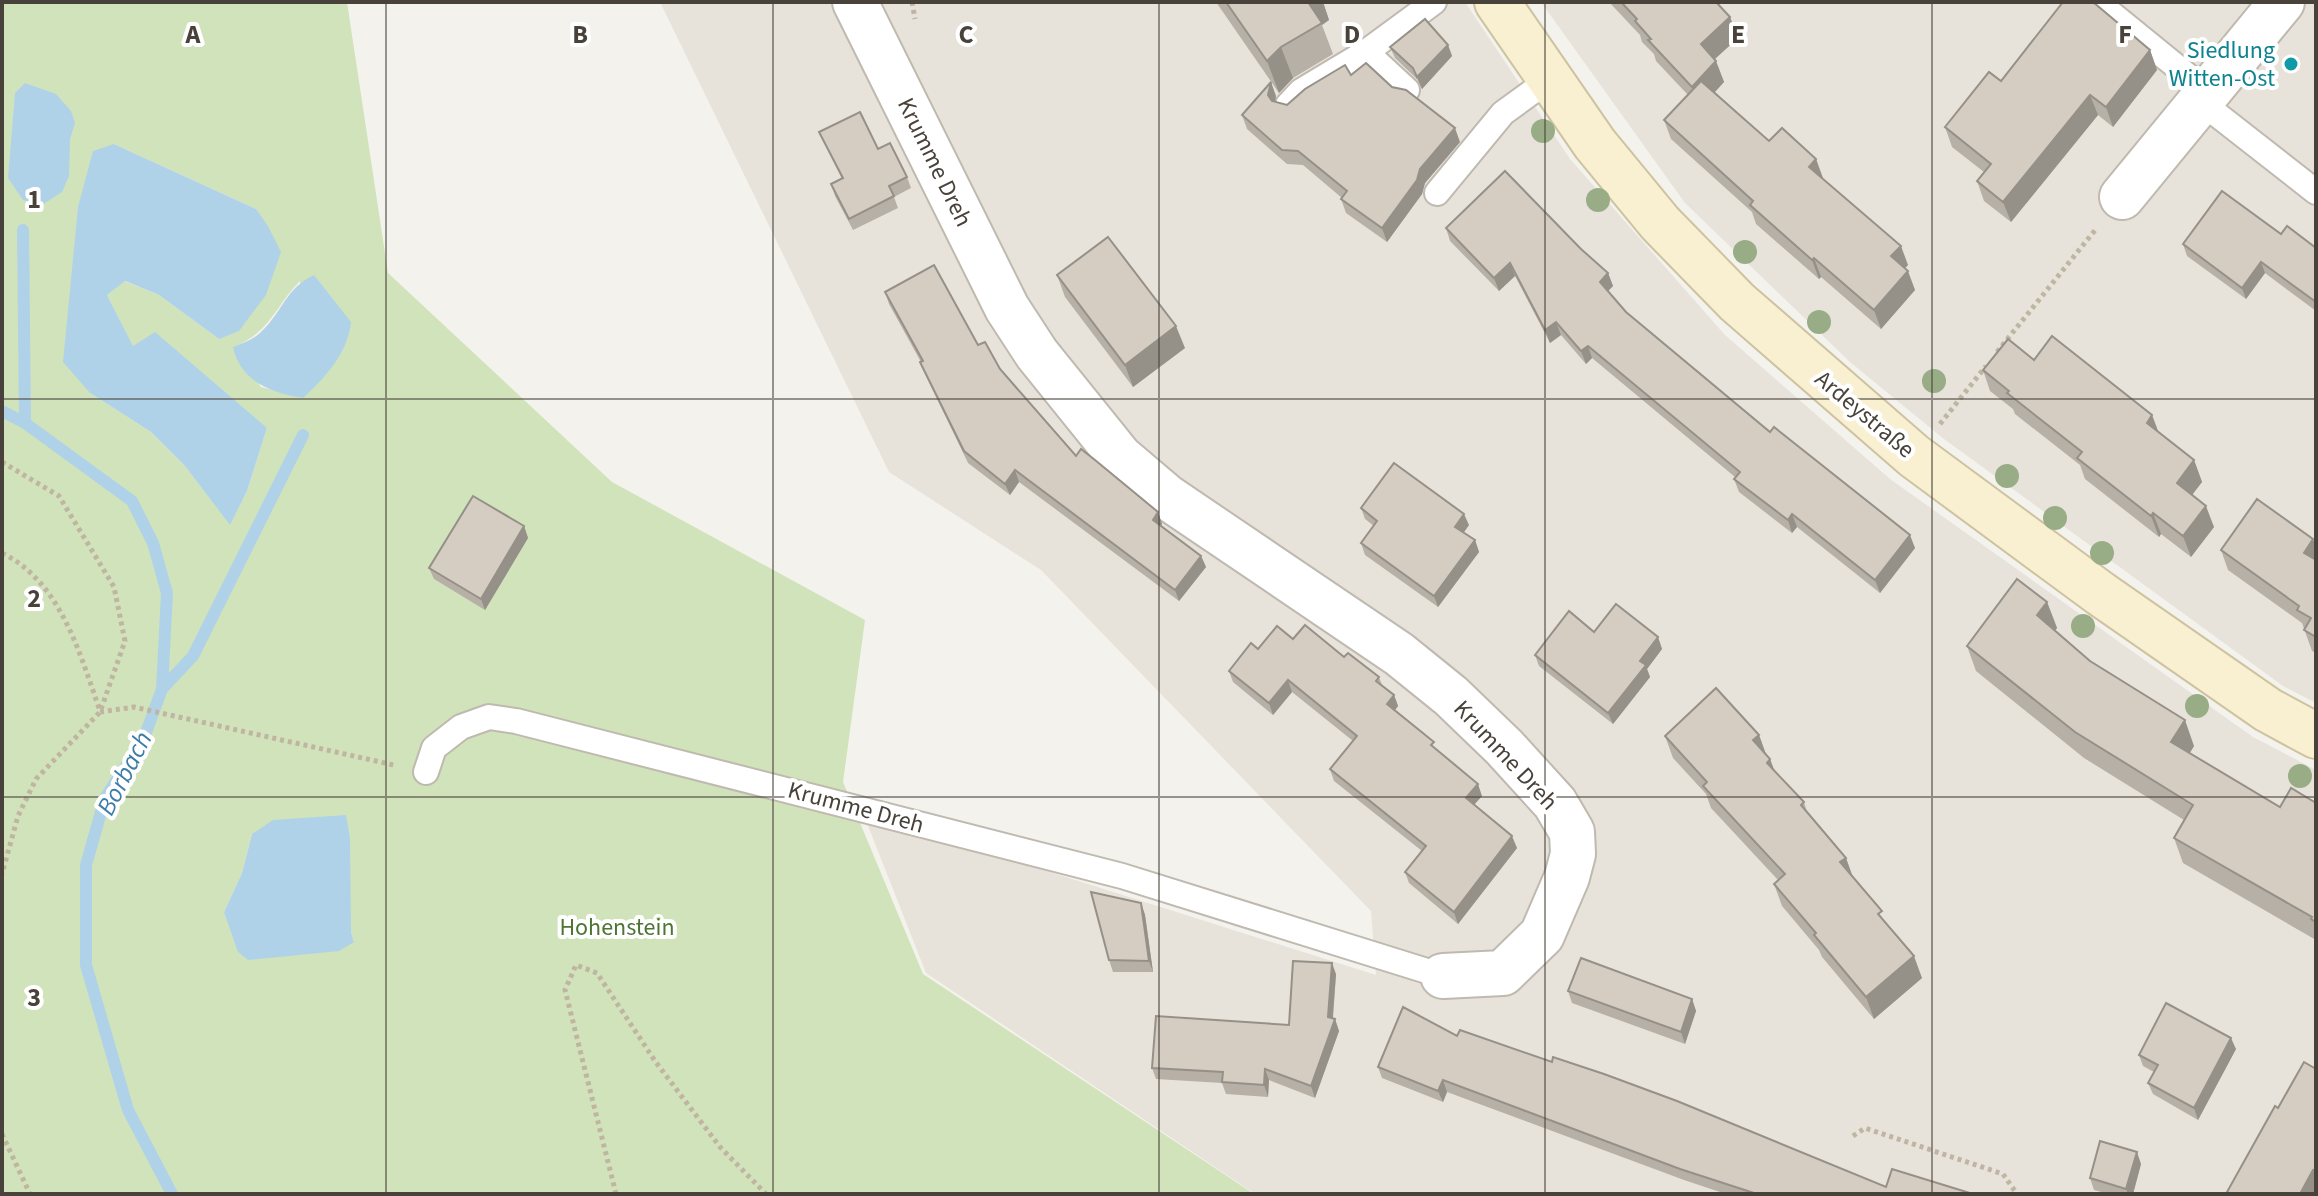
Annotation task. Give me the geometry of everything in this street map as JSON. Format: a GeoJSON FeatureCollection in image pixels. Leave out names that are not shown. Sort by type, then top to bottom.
{"type":"FeatureCollection","features":[{"type":"Feature","properties":{"kind":"main road","name":"Ardeystraße"},"geometry":{"type":"LineString","coordinates":[[1497,2],[1595,144],[1660,223],[1737,302],[1914,456],[2101,594],[2268,710],[2316,736]]}},
{"type":"Feature","properties":{"kind":"street","name":"Krumme Dreh"},"geometry":{"type":"LineString","coordinates":[[855,2],[1007,308],[1037,354],[1120,457],[1167,497],[1399,654],[1451,696],[1504,747],[1555,803],[1572,832],[1573,854],[1562,893],[1542,935],[1503,973],[1443,976]]}},
{"type":"Feature","properties":{"kind":"street"},"geometry":{"type":"LineString","coordinates":[[2122,197],[2282,2]]}},
{"type":"Feature","properties":{"kind":"lane"},"geometry":{"type":"LineString","coordinates":[[1288,105],[1301,91],[1366,52],[1434,2]]}},
{"type":"Feature","properties":{"kind":"lane"},"geometry":{"type":"LineString","coordinates":[[2097,2],[2316,192]]}},
{"type":"Feature","properties":{"kind":"lane"},"geometry":{"type":"LineString","coordinates":[[1366,52],[1407,90]]}},
{"type":"Feature","properties":{"kind":"lane"},"geometry":{"type":"LineString","coordinates":[[1437,193],[1503,113],[1550,79]]}},
{"type":"Feature","properties":{"kind":"lane","name":"Krumme Dreh"},"geometry":{"type":"LineString","coordinates":[[426,772],[434,748],[461,727],[489,717],[516,721],[1122,876],[1443,976]]}},
{"type":"Feature","properties":{"kind":"path"},"geometry":{"type":"LineString","coordinates":[[1914,456],[2122,197]]}},
{"type":"Feature","properties":{"kind":"path"},"geometry":{"type":"LineString","coordinates":[[2,462],[59,496],[114,587],[125,641],[100,712],[36,779],[18,816],[2,874]]}},
{"type":"Feature","properties":{"kind":"path"},"geometry":{"type":"LineString","coordinates":[[2,553],[46,588],[76,641],[100,712]]}},
{"type":"Feature","properties":{"kind":"path"},"geometry":{"type":"LineString","coordinates":[[100,712],[134,707],[426,772]]}},
{"type":"Feature","properties":{"kind":"path"},"geometry":{"type":"LineString","coordinates":[[616,1194],[565,990],[576,965],[597,973],[655,1061],[720,1147],[766,1194]]}},
{"type":"Feature","properties":{"kind":"path"},"geometry":{"type":"LineString","coordinates":[[1853,1136],[1865,1128],[2003,1174],[2017,1194]]}},
{"type":"Feature","properties":{"kind":"path"},"geometry":{"type":"LineString","coordinates":[[2,1134],[30,1194]]}},
{"type":"Feature","properties":{"kind":"shaded area"},"geometry":{"type":"Polygon","coordinates":[[[660,2],[1465,2],[1570,159],[1725,335],[1890,479],[2253,737],[2316,770],[2316,1194],[1255,1194],[926,973],[863,813],[1376,975],[1371,911],[1041,570],[889,472],[660,2]]]}},
{"type":"Feature","properties":{"kind":"shaded area"},"geometry":{"type":"Polygon","coordinates":[[[1541,2],[2316,2],[2316,703],[2283,686],[1944,439],[1850,362],[1685,203],[1541,2]]]}},
{"type":"Feature","properties":{"kind":"green space","name":"Hohenstein"},"geometry":{"type":"Polygon","coordinates":[[[2,2],[347,2],[388,273],[612,482],[865,620],[843,782],[923,974],[1254,1194],[2,1194],[2,2]],[[114,144],[90,393],[151,432],[185,466],[230,524],[247,491],[267,428],[133,347],[107,295],[124,281],[159,295],[219,339],[256,209],[114,144]],[[300,281],[256,334],[234,347],[261,387],[303,398],[300,281]],[[252,834],[242,873],[224,912],[354,942],[351,932],[252,834]]]}},
{"type":"Feature","properties":{"kind":"water"},"geometry":{"type":"Polygon","coordinates":[[[25,83],[56,94],[71,111],[75,123],[70,139],[69,176],[62,192],[42,205],[23,200],[8,178],[15,93],[25,83]]]}},
{"type":"Feature","properties":{"kind":"water"},"geometry":{"type":"Polygon","coordinates":[[[114,144],[256,209],[281,252],[266,295],[239,331],[219,339],[159,295],[125,281],[107,295],[133,346],[155,332],[267,428],[247,491],[230,525],[185,466],[151,432],[90,393],[63,362],[78,207],[93,151],[114,144]]]}},
{"type":"Feature","properties":{"kind":"water"},"geometry":{"type":"Polygon","coordinates":[[[314,275],[351,322],[340,354],[303,398],[269,389],[250,377],[242,369],[233,347],[259,334],[290,294],[314,275]]]}},
{"type":"Feature","properties":{"kind":"water"},"geometry":{"type":"Polygon","coordinates":[[[346,815],[350,838],[351,932],[354,942],[339,951],[248,960],[238,952],[224,912],[242,873],[252,834],[273,820],[346,815]]]}},
{"type":"Feature","properties":{"kind":"building"},"geometry":{"type":"Polygon","coordinates":[[[1226,2],[1308,2],[1322,23],[1281,47],[1267,61],[1226,2]]]}},
{"type":"Feature","properties":{"kind":"building"},"geometry":{"type":"Polygon","coordinates":[[[1621,2],[1716,2],[1730,17],[1701,44],[1716,61],[1692,87],[1648,40],[1651,39],[1635,21],[1637,19],[1621,2]]]}},
{"type":"Feature","properties":{"kind":"building"},"geometry":{"type":"Polygon","coordinates":[[[2063,2],[2093,2],[2150,50],[2106,107],[2090,95],[2003,202],[1977,181],[1991,164],[1945,127],[1989,72],[2001,81],[2063,2]]]}},
{"type":"Feature","properties":{"kind":"building"},"geometry":{"type":"Polygon","coordinates":[[[1425,19],[1448,45],[1417,77],[1413,68],[1390,47],[1425,19]]]}},
{"type":"Feature","properties":{"kind":"building"},"geometry":{"type":"Polygon","coordinates":[[[1366,63],[1392,87],[1406,90],[1455,128],[1420,169],[1417,180],[1382,228],[1341,199],[1347,191],[1298,151],[1282,150],[1242,115],[1271,82],[1268,95],[1272,101],[1287,105],[1305,89],[1345,65],[1351,75],[1366,63]]]}},
{"type":"Feature","properties":{"kind":"building"},"geometry":{"type":"Polygon","coordinates":[[[1701,81],[1769,141],[1782,128],[1816,159],[1809,167],[1901,246],[1891,256],[1908,271],[1874,310],[1750,205],[1753,201],[1664,120],[1701,81]]]}},
{"type":"Feature","properties":{"kind":"building"},"geometry":{"type":"Polygon","coordinates":[[[860,112],[878,149],[890,143],[907,177],[889,186],[894,196],[849,219],[831,184],[843,178],[819,132],[860,112]]]}},
{"type":"Feature","properties":{"kind":"building"},"geometry":{"type":"Polygon","coordinates":[[[1505,171],[1608,273],[1600,282],[1626,312],[1770,432],[1774,427],[1910,535],[1875,580],[1792,514],[1788,520],[1734,479],[1740,472],[1588,346],[1581,351],[1556,322],[1545,330],[1510,263],[1494,278],[1446,228],[1505,171]]]}},
{"type":"Feature","properties":{"kind":"building"},"geometry":{"type":"Polygon","coordinates":[[[2222,191],[2281,234],[2287,226],[2316,248],[2316,302],[2261,262],[2242,288],[2183,244],[2222,191]]]}},
{"type":"Feature","properties":{"kind":"building"},"geometry":{"type":"Polygon","coordinates":[[[1108,237],[1176,326],[1125,365],[1057,275],[1108,237]]]}},
{"type":"Feature","properties":{"kind":"building"},"geometry":{"type":"Polygon","coordinates":[[[934,265],[978,345],[985,342],[1000,369],[1076,456],[1081,449],[1095,460],[1158,512],[1153,520],[1201,556],[1175,590],[1015,470],[1005,484],[964,451],[920,362],[923,361],[885,292],[934,265]]]}},
{"type":"Feature","properties":{"kind":"building"},"geometry":{"type":"Polygon","coordinates":[[[2052,336],[2152,415],[2147,423],[2194,460],[2177,483],[2206,506],[2183,536],[2153,513],[2151,516],[2077,458],[2082,452],[2007,393],[2009,391],[1983,370],[2008,339],[2034,360],[2052,336]]]}},
{"type":"Feature","properties":{"kind":"building"},"geometry":{"type":"Polygon","coordinates":[[[1394,463],[1464,514],[1455,527],[1475,540],[1434,596],[1361,543],[1377,521],[1361,508],[1394,463]]]}},
{"type":"Feature","properties":{"kind":"building"},"geometry":{"type":"Polygon","coordinates":[[[473,496],[524,526],[481,599],[429,568],[473,496]]]}},
{"type":"Feature","properties":{"kind":"building"},"geometry":{"type":"Polygon","coordinates":[[[2257,499],[2313,539],[2304,553],[2316,560],[2316,637],[2304,630],[2311,618],[2297,610],[2299,606],[2221,550],[2257,499]]]}},
{"type":"Feature","properties":{"kind":"building"},"geometry":{"type":"Polygon","coordinates":[[[2017,579],[2047,602],[2037,615],[2090,661],[2185,720],[2171,742],[2280,807],[2291,788],[2316,803],[2316,922],[2174,838],[2193,805],[2075,732],[1967,646],[2017,579]]]}},
{"type":"Feature","properties":{"kind":"building"},"geometry":{"type":"Polygon","coordinates":[[[1616,604],[1658,637],[1640,661],[1646,665],[1608,713],[1535,655],[1569,611],[1594,632],[1616,604]]]}},
{"type":"Feature","properties":{"kind":"building"},"geometry":{"type":"Polygon","coordinates":[[[1305,625],[1344,657],[1348,653],[1379,677],[1376,681],[1394,695],[1387,704],[1434,742],[1431,745],[1478,784],[1466,798],[1512,836],[1454,912],[1405,872],[1426,846],[1330,769],[1357,736],[1288,680],[1269,703],[1229,671],[1251,643],[1258,649],[1277,626],[1293,639],[1305,625]]]}},
{"type":"Feature","properties":{"kind":"building"},"geometry":{"type":"Polygon","coordinates":[[[1716,688],[1759,735],[1753,740],[1770,759],[1767,763],[1804,802],[1801,805],[1846,858],[1840,862],[1882,911],[1878,914],[1914,956],[1866,997],[1774,884],[1785,874],[1703,786],[1707,782],[1665,736],[1716,688]]]}},
{"type":"Feature","properties":{"kind":"building"},"geometry":{"type":"Polygon","coordinates":[[[1091,892],[1141,903],[1149,961],[1109,960],[1091,892]]]}},
{"type":"Feature","properties":{"kind":"building"},"geometry":{"type":"Polygon","coordinates":[[[1581,958],[1692,999],[1681,1032],[1568,991],[1581,958]]]}},
{"type":"Feature","properties":{"kind":"building"},"geometry":{"type":"Polygon","coordinates":[[[1293,961],[1332,963],[1328,1017],[1335,1019],[1311,1086],[1265,1069],[1264,1085],[1222,1082],[1223,1072],[1152,1068],[1156,1016],[1289,1025],[1293,961]]]}},
{"type":"Feature","properties":{"kind":"building"},"geometry":{"type":"Polygon","coordinates":[[[2166,1003],[2231,1038],[2194,1108],[2148,1083],[2158,1065],[2139,1055],[2166,1003]]]}},
{"type":"Feature","properties":{"kind":"building"},"geometry":{"type":"Polygon","coordinates":[[[1403,1007],[1457,1036],[1460,1030],[1552,1062],[1553,1057],[1604,1074],[1886,1187],[1892,1169],[1973,1194],[1757,1194],[1680,1169],[1443,1080],[1438,1091],[1378,1067],[1403,1007]]]}},
{"type":"Feature","properties":{"kind":"building"},"geometry":{"type":"Polygon","coordinates":[[[2304,1062],[2316,1069],[2316,1171],[2313,1170],[2300,1194],[2227,1192],[2275,1106],[2278,1108],[2304,1062]]]}},
{"type":"Feature","properties":{"kind":"building"},"geometry":{"type":"Polygon","coordinates":[[[2100,1141],[2137,1152],[2126,1189],[2090,1178],[2100,1141]]]}},
{"type":"Feature","properties":{"kind":"waterway"},"geometry":{"type":"LineString","coordinates":[[23,230],[25,423]]}},
{"type":"Feature","properties":{"kind":"waterway","name":"Borbach"},"geometry":{"type":"LineString","coordinates":[[2,411],[25,423],[132,501],[153,543],[167,593],[162,689],[144,738],[105,798],[86,865],[86,965],[128,1110],[172,1194]]}},
{"type":"Feature","properties":{"kind":"waterway"},"geometry":{"type":"LineString","coordinates":[[162,689],[193,656],[303,435]]}},
{"type":"Feature","properties":{"kind":"place","name":"Siedlung Witten-Ost"},"geometry":{"type":"Point","coordinates":[2291,64]}}]}
